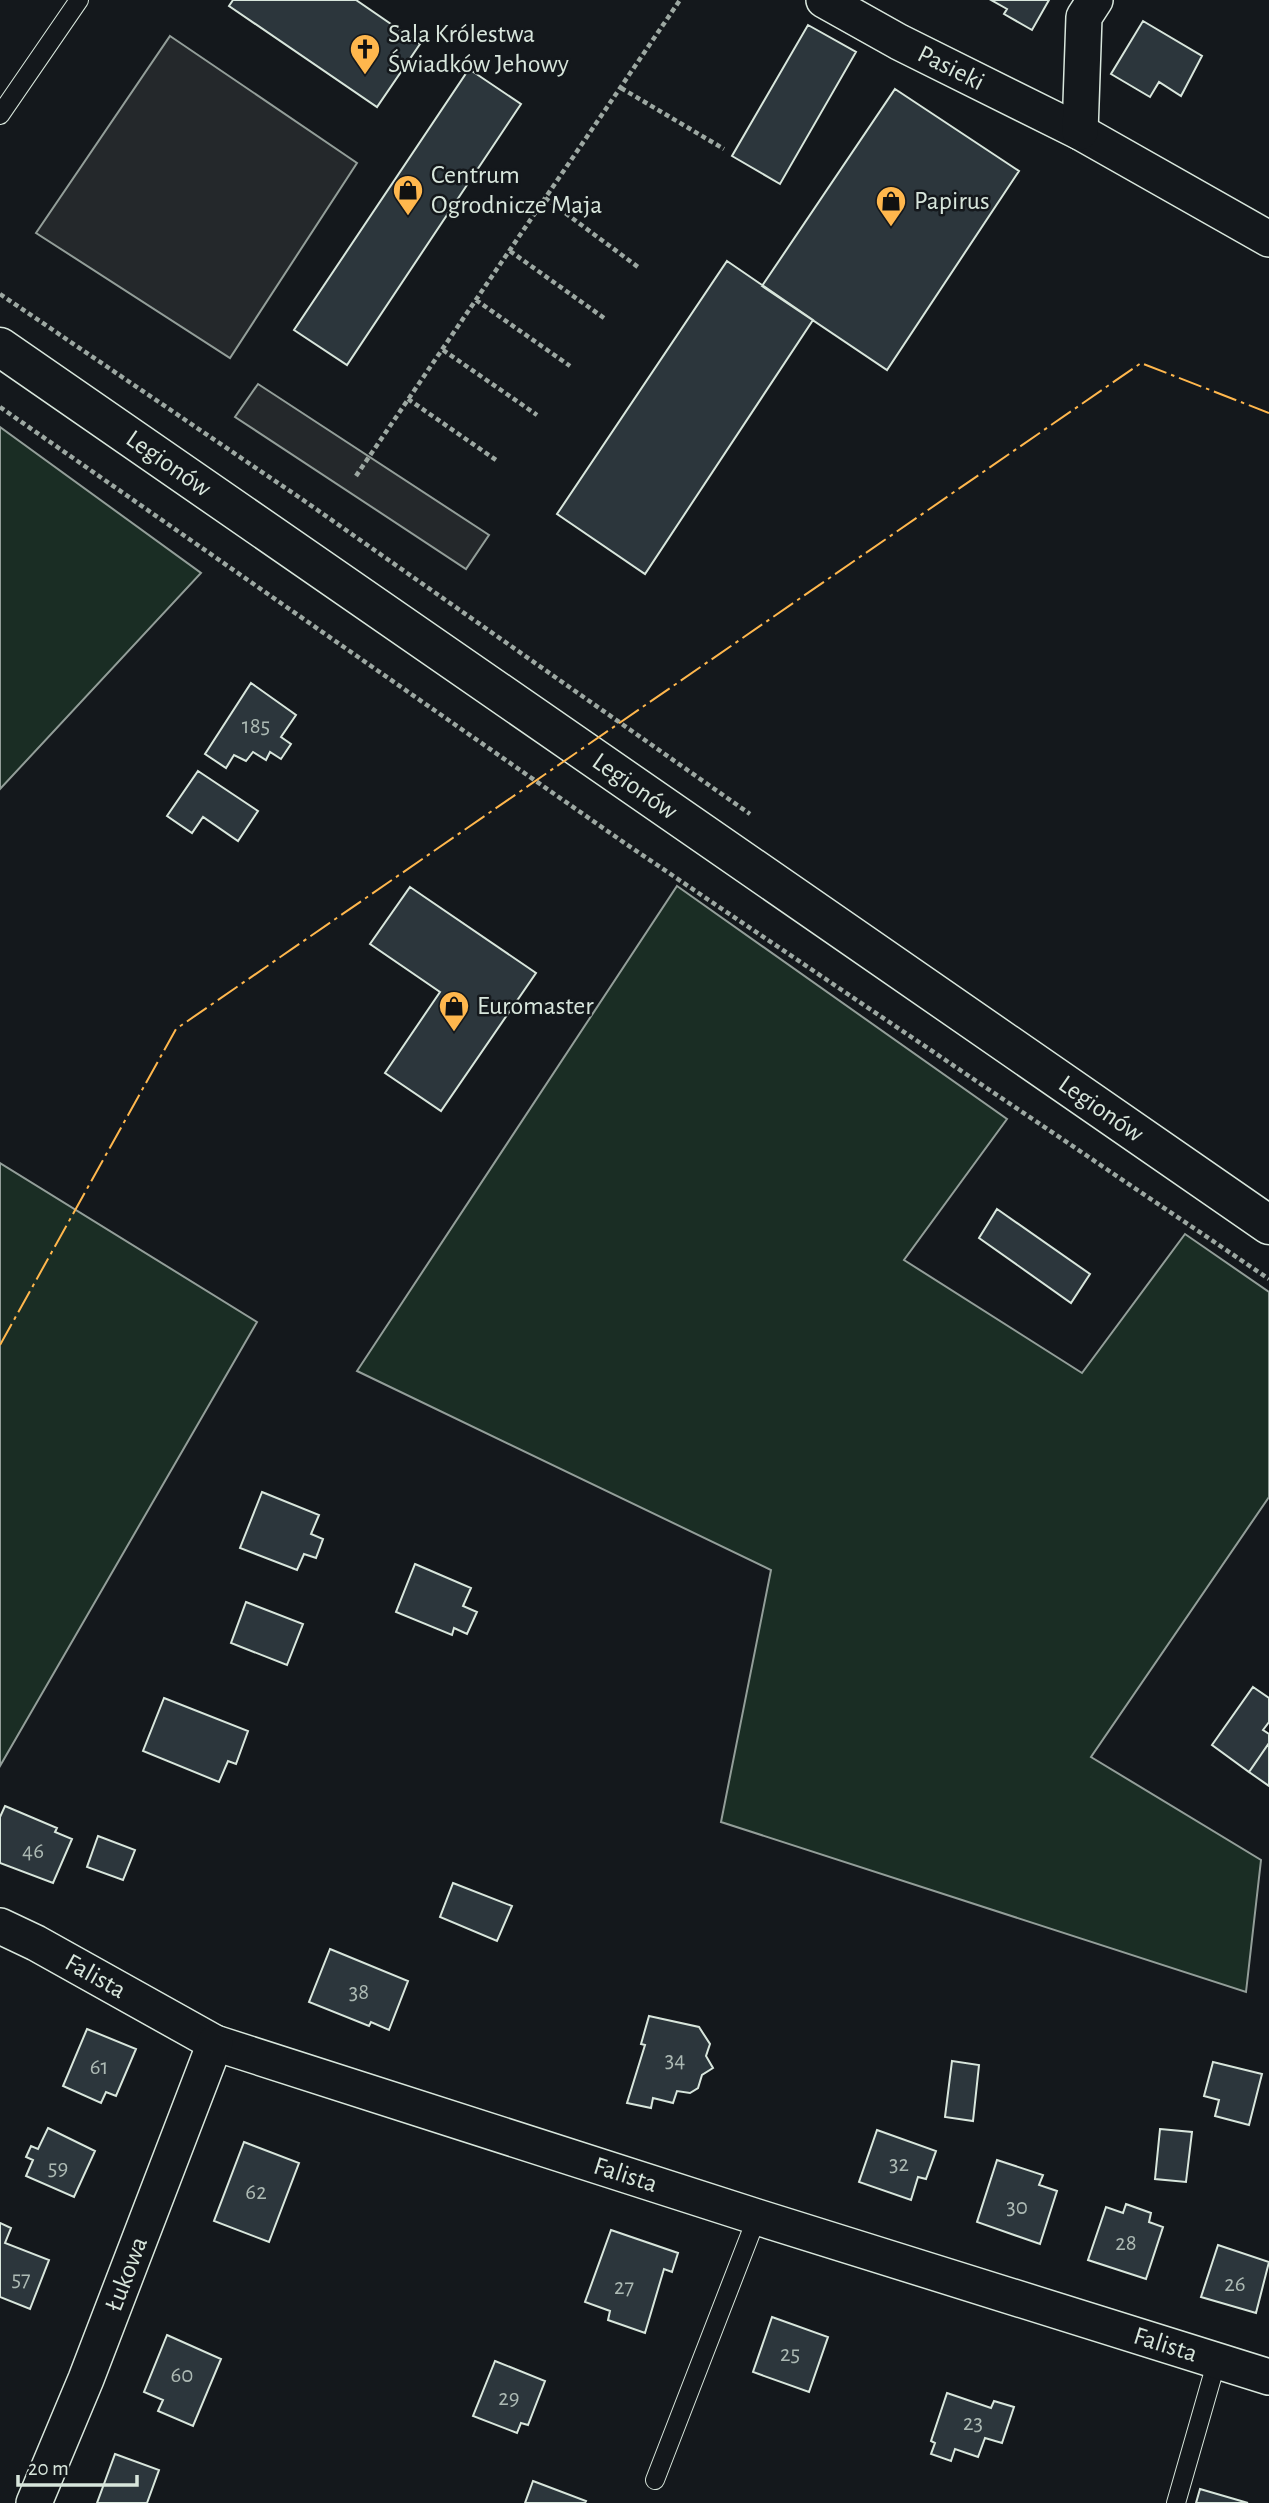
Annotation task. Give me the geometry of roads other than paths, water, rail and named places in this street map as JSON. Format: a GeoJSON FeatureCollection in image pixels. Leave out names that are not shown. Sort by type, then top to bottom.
{"type":"FeatureCollection","features":[{"type":"Feature","properties":{"kind":"street","name":"Pasieki"},"geometry":{"type":"LineString","coordinates":[[824,0],[899,42],[1080,132],[1269,239]]}},
{"type":"Feature","properties":{"kind":"street"},"geometry":{"type":"LineString","coordinates":[[1080,132],[1084,17],[1095,0]]}},
{"type":"Feature","properties":{"kind":"street","name":"Legionów"},"geometry":{"type":"LineString","coordinates":[[0,347],[1269,1225]]}},
{"type":"Feature","properties":{"kind":"street","name":"Falista"},"geometry":{"type":"LineString","coordinates":[[0,1926],[36,1943],[215,2043],[757,2217],[1269,2376]]}},
{"type":"Feature","properties":{"kind":"street","name":"Łukowa"},"geometry":{"type":"LineString","coordinates":[[34,2503],[91,2367],[215,2043]]}},
{"type":"Feature","properties":{"kind":"lane"},"geometry":{"type":"LineString","coordinates":[[0,115],[79,0]]}},
{"type":"Feature","properties":{"kind":"lane"},"geometry":{"type":"LineString","coordinates":[[655,2480],[757,2217]]}},
{"type":"Feature","properties":{"kind":"lane"},"geometry":{"type":"LineString","coordinates":[[1176,2503],[1217,2360]]}},
{"type":"Feature","properties":{"kind":"place","name":"Sala Królestwa Świadków Jehowy"},"geometry":{"type":"Point","coordinates":[365,76]}},
{"type":"Feature","properties":{"kind":"place","name":"Centrum Ogrodnicze Maja"},"geometry":{"type":"Point","coordinates":[408,217]}},
{"type":"Feature","properties":{"kind":"place","name":"Papirus"},"geometry":{"type":"Point","coordinates":[891,228]}},
{"type":"Feature","properties":{"kind":"place","name":"Euromaster"},"geometry":{"type":"Point","coordinates":[454,1033]}}]}
